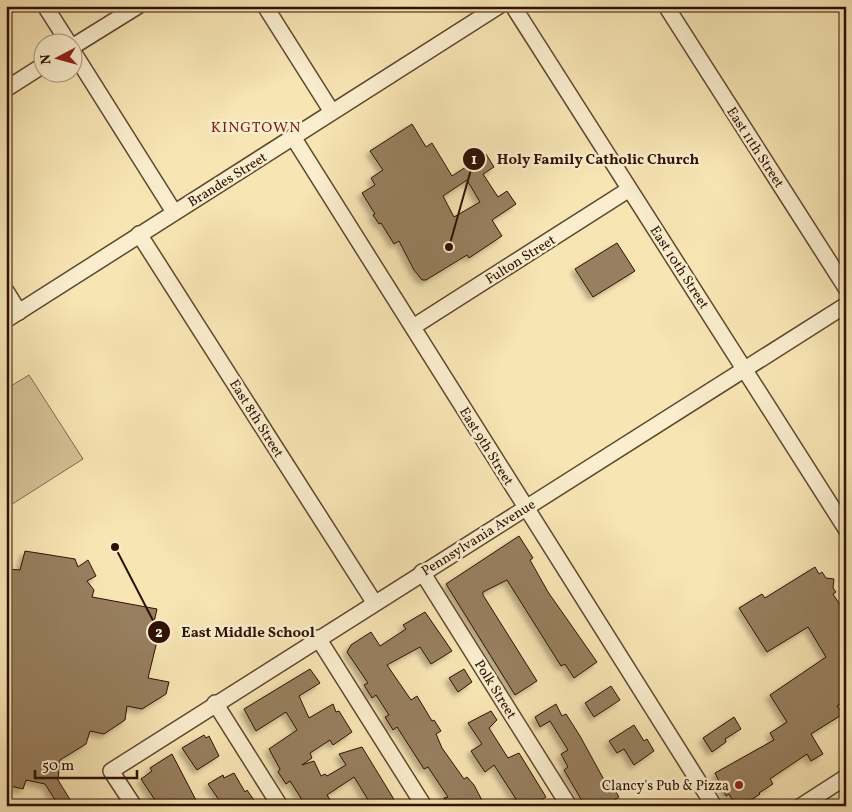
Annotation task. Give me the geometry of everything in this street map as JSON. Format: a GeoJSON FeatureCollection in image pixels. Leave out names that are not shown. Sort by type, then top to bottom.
{"type":"FeatureCollection","features":[{"type":"Feature","properties":{"kind":"street"},"geometry":{"type":"LineString","coordinates":[[45,6],[62,32]]}},
{"type":"Feature","properties":{"kind":"street"},"geometry":{"type":"LineString","coordinates":[[82,42],[138,6]]}},
{"type":"Feature","properties":{"kind":"street"},"geometry":{"type":"LineString","coordinates":[[265,6],[332,112]]}},
{"type":"Feature","properties":{"kind":"street","name":"Brandes Street"},"geometry":{"type":"LineString","coordinates":[[6,320],[498,6]]}},
{"type":"Feature","properties":{"kind":"street","name":"East 10th Street"},"geometry":{"type":"LineString","coordinates":[[513,6],[628,190],[668,248],[846,529]]}},
{"type":"Feature","properties":{"kind":"street","name":"East 11th Street"},"geometry":{"type":"LineString","coordinates":[[666,6],[846,288]]}},
{"type":"Feature","properties":{"kind":"street"},"geometry":{"type":"LineString","coordinates":[[82,65],[174,212]]}},
{"type":"Feature","properties":{"kind":"street"},"geometry":{"type":"LineString","coordinates":[[6,89],[32,72]]}},
{"type":"Feature","properties":{"kind":"street","name":"East 9th Street"},"geometry":{"type":"LineString","coordinates":[[293,137],[714,806]]}},
{"type":"Feature","properties":{"kind":"street","name":"Fulton Street"},"geometry":{"type":"LineString","coordinates":[[412,327],[628,190]]}},
{"type":"Feature","properties":{"kind":"street","name":"East 8th Street"},"geometry":{"type":"LineString","coordinates":[[139,234],[374,602]]}},
{"type":"Feature","properties":{"kind":"street"},"geometry":{"type":"LineString","coordinates":[[6,291],[19,312]]}},
{"type":"Feature","properties":{"kind":"street","name":"Pennsylvania Avenue"},"geometry":{"type":"LineString","coordinates":[[134,806],[111,770],[374,602],[846,306]]}},
{"type":"Feature","properties":{"kind":"street","name":"Polk Street"},"geometry":{"type":"LineString","coordinates":[[422,572],[569,806]]}},
{"type":"Feature","properties":{"kind":"street"},"geometry":{"type":"LineString","coordinates":[[318,638],[424,806]]}},
{"type":"Feature","properties":{"kind":"street"},"geometry":{"type":"LineString","coordinates":[[215,703],[280,806]]}},
{"type":"Feature","properties":{"kind":"street"},"geometry":{"type":"LineString","coordinates":[[801,806],[846,777]]}},
{"type":"Feature","properties":{"kind":"shaded area"},"geometry":{"type":"Polygon","coordinates":[[[29,375],[83,459],[6,508],[6,389],[29,375]]]}},
{"type":"Feature","properties":{"kind":"building"},"geometry":{"type":"Polygon","coordinates":[[[412,124],[426,147],[432,143],[452,176],[486,154],[494,167],[483,174],[498,197],[507,191],[516,204],[492,220],[502,236],[469,258],[467,255],[426,280],[422,280],[414,270],[399,241],[394,244],[381,223],[379,224],[362,193],[375,185],[371,178],[383,170],[370,151],[412,124]],[[467,180],[443,196],[454,217],[480,202],[467,180]]]}},
{"type":"Feature","properties":{"kind":"building"},"geometry":{"type":"Polygon","coordinates":[[[617,243],[635,271],[593,297],[575,269],[617,243]]]}},
{"type":"Feature","properties":{"kind":"building"},"geometry":{"type":"Polygon","coordinates":[[[519,536],[533,558],[530,560],[548,592],[597,662],[574,678],[565,664],[561,666],[507,580],[483,592],[483,595],[537,681],[515,695],[446,584],[519,536]]]}},
{"type":"Feature","properties":{"kind":"building"},"geometry":{"type":"Polygon","coordinates":[[[25,551],[75,559],[78,567],[88,560],[96,576],[87,581],[94,590],[92,597],[157,609],[152,631],[159,633],[148,678],[169,682],[166,694],[142,709],[127,706],[125,720],[104,734],[90,731],[86,744],[60,760],[58,780],[74,806],[59,806],[45,784],[26,780],[23,789],[6,785],[6,569],[20,570],[25,551]]]}},
{"type":"Feature","properties":{"kind":"building"},"geometry":{"type":"Polygon","coordinates":[[[815,567],[819,574],[822,572],[826,578],[834,579],[833,588],[836,592],[833,594],[846,614],[846,700],[837,706],[843,714],[811,734],[823,754],[811,761],[807,754],[770,779],[773,784],[760,794],[742,806],[736,806],[729,794],[726,796],[715,773],[774,740],[770,733],[787,722],[770,695],[826,657],[808,627],[767,652],[739,608],[762,594],[765,598],[815,567]]]}},
{"type":"Feature","properties":{"kind":"building"},"geometry":{"type":"Polygon","coordinates":[[[425,612],[452,651],[431,664],[420,647],[387,665],[411,700],[417,696],[432,721],[434,720],[441,731],[436,734],[442,748],[464,779],[467,777],[474,785],[485,806],[449,806],[444,798],[448,797],[428,767],[424,769],[397,727],[393,730],[385,717],[389,715],[376,695],[372,698],[364,685],[368,683],[347,652],[351,645],[371,632],[380,646],[406,629],[403,625],[425,612]]]}},
{"type":"Feature","properties":{"kind":"building"},"geometry":{"type":"Polygon","coordinates":[[[310,669],[320,683],[299,696],[309,718],[333,704],[336,712],[339,711],[352,732],[333,745],[330,740],[310,753],[312,758],[302,765],[314,761],[321,776],[325,774],[327,776],[346,765],[339,754],[362,747],[398,806],[372,806],[354,777],[327,795],[334,806],[306,806],[290,781],[286,784],[278,772],[280,769],[269,749],[297,730],[286,712],[256,731],[244,709],[310,669]]]}},
{"type":"Feature","properties":{"kind":"building"},"geometry":{"type":"Polygon","coordinates":[[[464,669],[472,682],[458,692],[449,678],[464,669]]]}},
{"type":"Feature","properties":{"kind":"building"},"geometry":{"type":"Polygon","coordinates":[[[611,686],[620,700],[594,717],[585,703],[611,686]]]}},
{"type":"Feature","properties":{"kind":"building"},"geometry":{"type":"Polygon","coordinates":[[[556,704],[562,716],[566,714],[580,736],[608,787],[612,785],[619,797],[605,806],[585,806],[564,770],[568,767],[561,754],[568,750],[550,721],[540,727],[535,717],[556,704]]]}},
{"type":"Feature","properties":{"kind":"building"},"geometry":{"type":"Polygon","coordinates":[[[491,711],[497,720],[489,728],[508,758],[519,753],[546,797],[532,806],[504,806],[516,799],[494,765],[485,772],[471,751],[482,744],[468,723],[491,711]]]}},
{"type":"Feature","properties":{"kind":"building"},"geometry":{"type":"Polygon","coordinates":[[[734,717],[741,729],[725,739],[726,742],[712,752],[703,738],[734,717]]]}},
{"type":"Feature","properties":{"kind":"building"},"geometry":{"type":"Polygon","coordinates":[[[634,725],[644,741],[647,739],[654,751],[634,765],[624,749],[617,753],[609,741],[634,725]]]}},
{"type":"Feature","properties":{"kind":"building"},"geometry":{"type":"Polygon","coordinates":[[[204,735],[206,738],[209,736],[219,756],[197,770],[182,748],[204,735]]]}},
{"type":"Feature","properties":{"kind":"building"},"geometry":{"type":"Polygon","coordinates":[[[172,754],[199,806],[159,806],[141,779],[152,771],[150,768],[172,754]]]}},
{"type":"Feature","properties":{"kind":"building"},"geometry":{"type":"Polygon","coordinates":[[[234,773],[245,792],[247,790],[258,806],[223,806],[208,784],[223,775],[224,778],[234,773]]]}},
{"type":"Feature","properties":{"kind":"place","name":"Holy Family Catholic Church"},"geometry":{"type":"Point","coordinates":[449,247]}},
{"type":"Feature","properties":{"kind":"place","name":"East Middle School"},"geometry":{"type":"Point","coordinates":[115,547]}},
{"type":"Feature","properties":{"kind":"place","name":"Clancy's Pub & Pizza"},"geometry":{"type":"Point","coordinates":[739,785]}},
{"type":"Feature","properties":{"kind":"district","name":"KINGTOWN"},"geometry":{"type":"Point","coordinates":[256,127]}}]}
